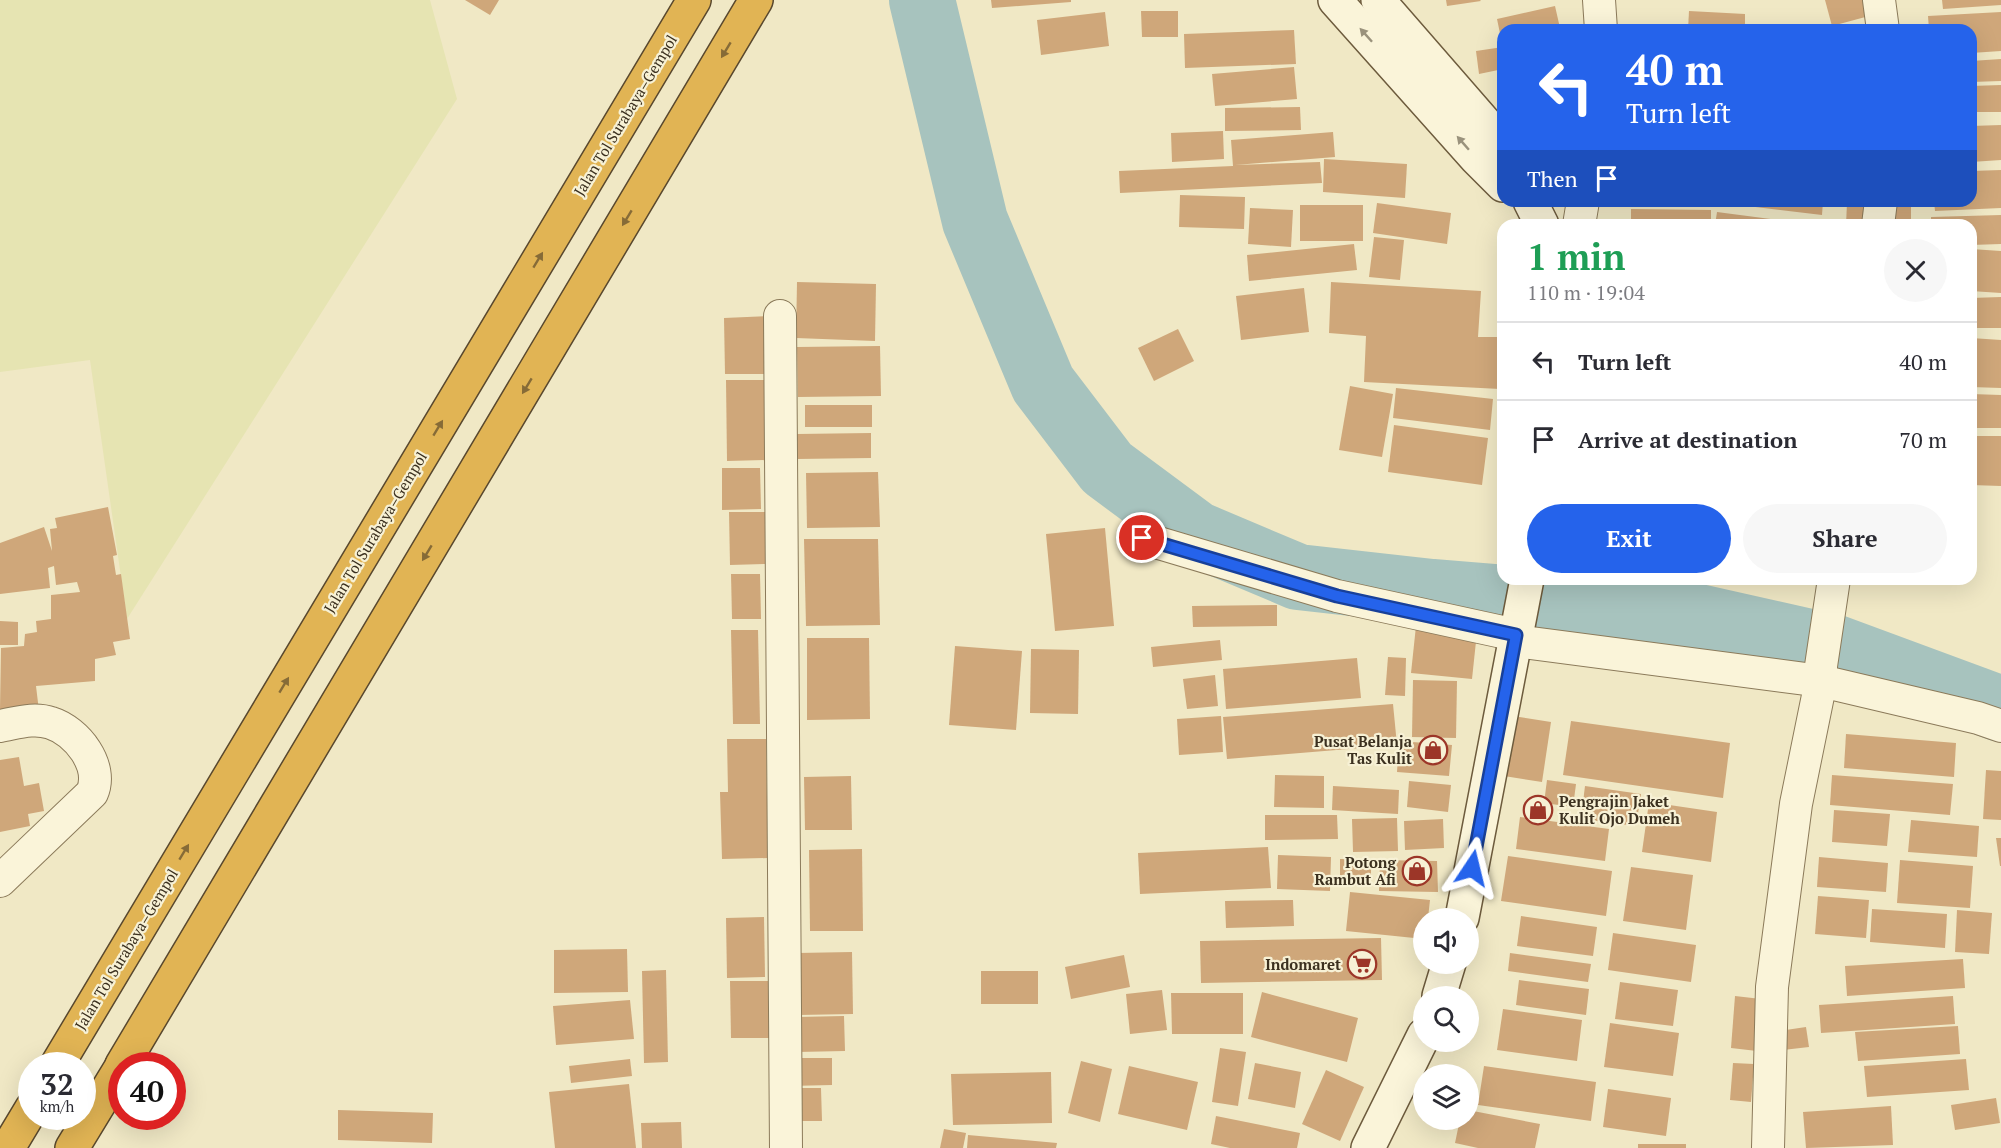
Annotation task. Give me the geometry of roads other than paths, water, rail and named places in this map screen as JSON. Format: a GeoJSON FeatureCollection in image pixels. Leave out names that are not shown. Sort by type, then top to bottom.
{"type":"FeatureCollection","features":[{"type":"Feature","properties":{"kind":"highway","name":"Jalan Tol Surabaya–Gempol"},"geometry":{"type":"LineString","coordinates":[[65,1052],[694,0]]}},
{"type":"Feature","properties":{"kind":"highway"},"geometry":{"type":"LineString","coordinates":[[130,1052],[756,0]]}},
{"type":"Feature","properties":{"kind":"highway"},"geometry":{"type":"LineString","coordinates":[[72,1148],[108,1089]]}},
{"type":"Feature","properties":{"kind":"highway"},"geometry":{"type":"LineString","coordinates":[[8,1148],[19,1130]]}},
{"type":"Feature","properties":{"kind":"street"},"geometry":{"type":"LineString","coordinates":[[1335,0],[1407,57],[1497,141]]}},
{"type":"Feature","properties":{"kind":"street"},"geometry":{"type":"LineString","coordinates":[[1378,0],[1407,57],[1476,158],[1497,179]]}},
{"type":"Feature","properties":{"kind":"street"},"geometry":{"type":"LineString","coordinates":[[1599,0],[1601,24]]}},
{"type":"Feature","properties":{"kind":"street"},"geometry":{"type":"LineString","coordinates":[[1879,0],[1882,24]]}},
{"type":"Feature","properties":{"kind":"street"},"geometry":{"type":"LineString","coordinates":[[780,316],[786,1148]]}},
{"type":"Feature","properties":{"kind":"street"},"geometry":{"type":"LineString","coordinates":[[1142,538],[1337,596],[1518,630],[1821,674],[1978,717],[2001,726]]}},
{"type":"Feature","properties":{"kind":"street"},"geometry":{"type":"LineString","coordinates":[[1464,908],[1526,585]]}},
{"type":"Feature","properties":{"kind":"street"},"geometry":{"type":"LineString","coordinates":[[1768,1148],[1772,987],[1796,804],[1821,674],[1833,585]]}},
{"type":"Feature","properties":{"kind":"street"},"geometry":{"type":"LineString","coordinates":[[0,726],[29,720],[52,723],[72,735],[82,745],[92,763],[96,782],[92,792],[0,881]]}},
{"type":"Feature","properties":{"kind":"street"},"geometry":{"type":"LineString","coordinates":[[1368,1148],[1416,1052]]}},
{"type":"Feature","properties":{"kind":"waterway"},"geometry":{"type":"LineString","coordinates":[[922,0],[975,221],[1043,384],[1107,468],[1196,534],[1298,577],[1432,592],[1676,612],[1836,648],[2001,709]]}},
{"type":"Feature","properties":{"kind":"place","name":"Pusat Belanja Tas Kulit"},"geometry":{"type":"Point","coordinates":[1433,750]}},
{"type":"Feature","properties":{"kind":"place","name":"Pengrajin Jaket Kulit Ojo Dumeh"},"geometry":{"type":"Point","coordinates":[1538,810]}},
{"type":"Feature","properties":{"kind":"place","name":"Potong Rambut Afi"},"geometry":{"type":"Point","coordinates":[1417,871]}},
{"type":"Feature","properties":{"kind":"place","name":"Indomaret"},"geometry":{"type":"Point","coordinates":[1362,964]}}]}
